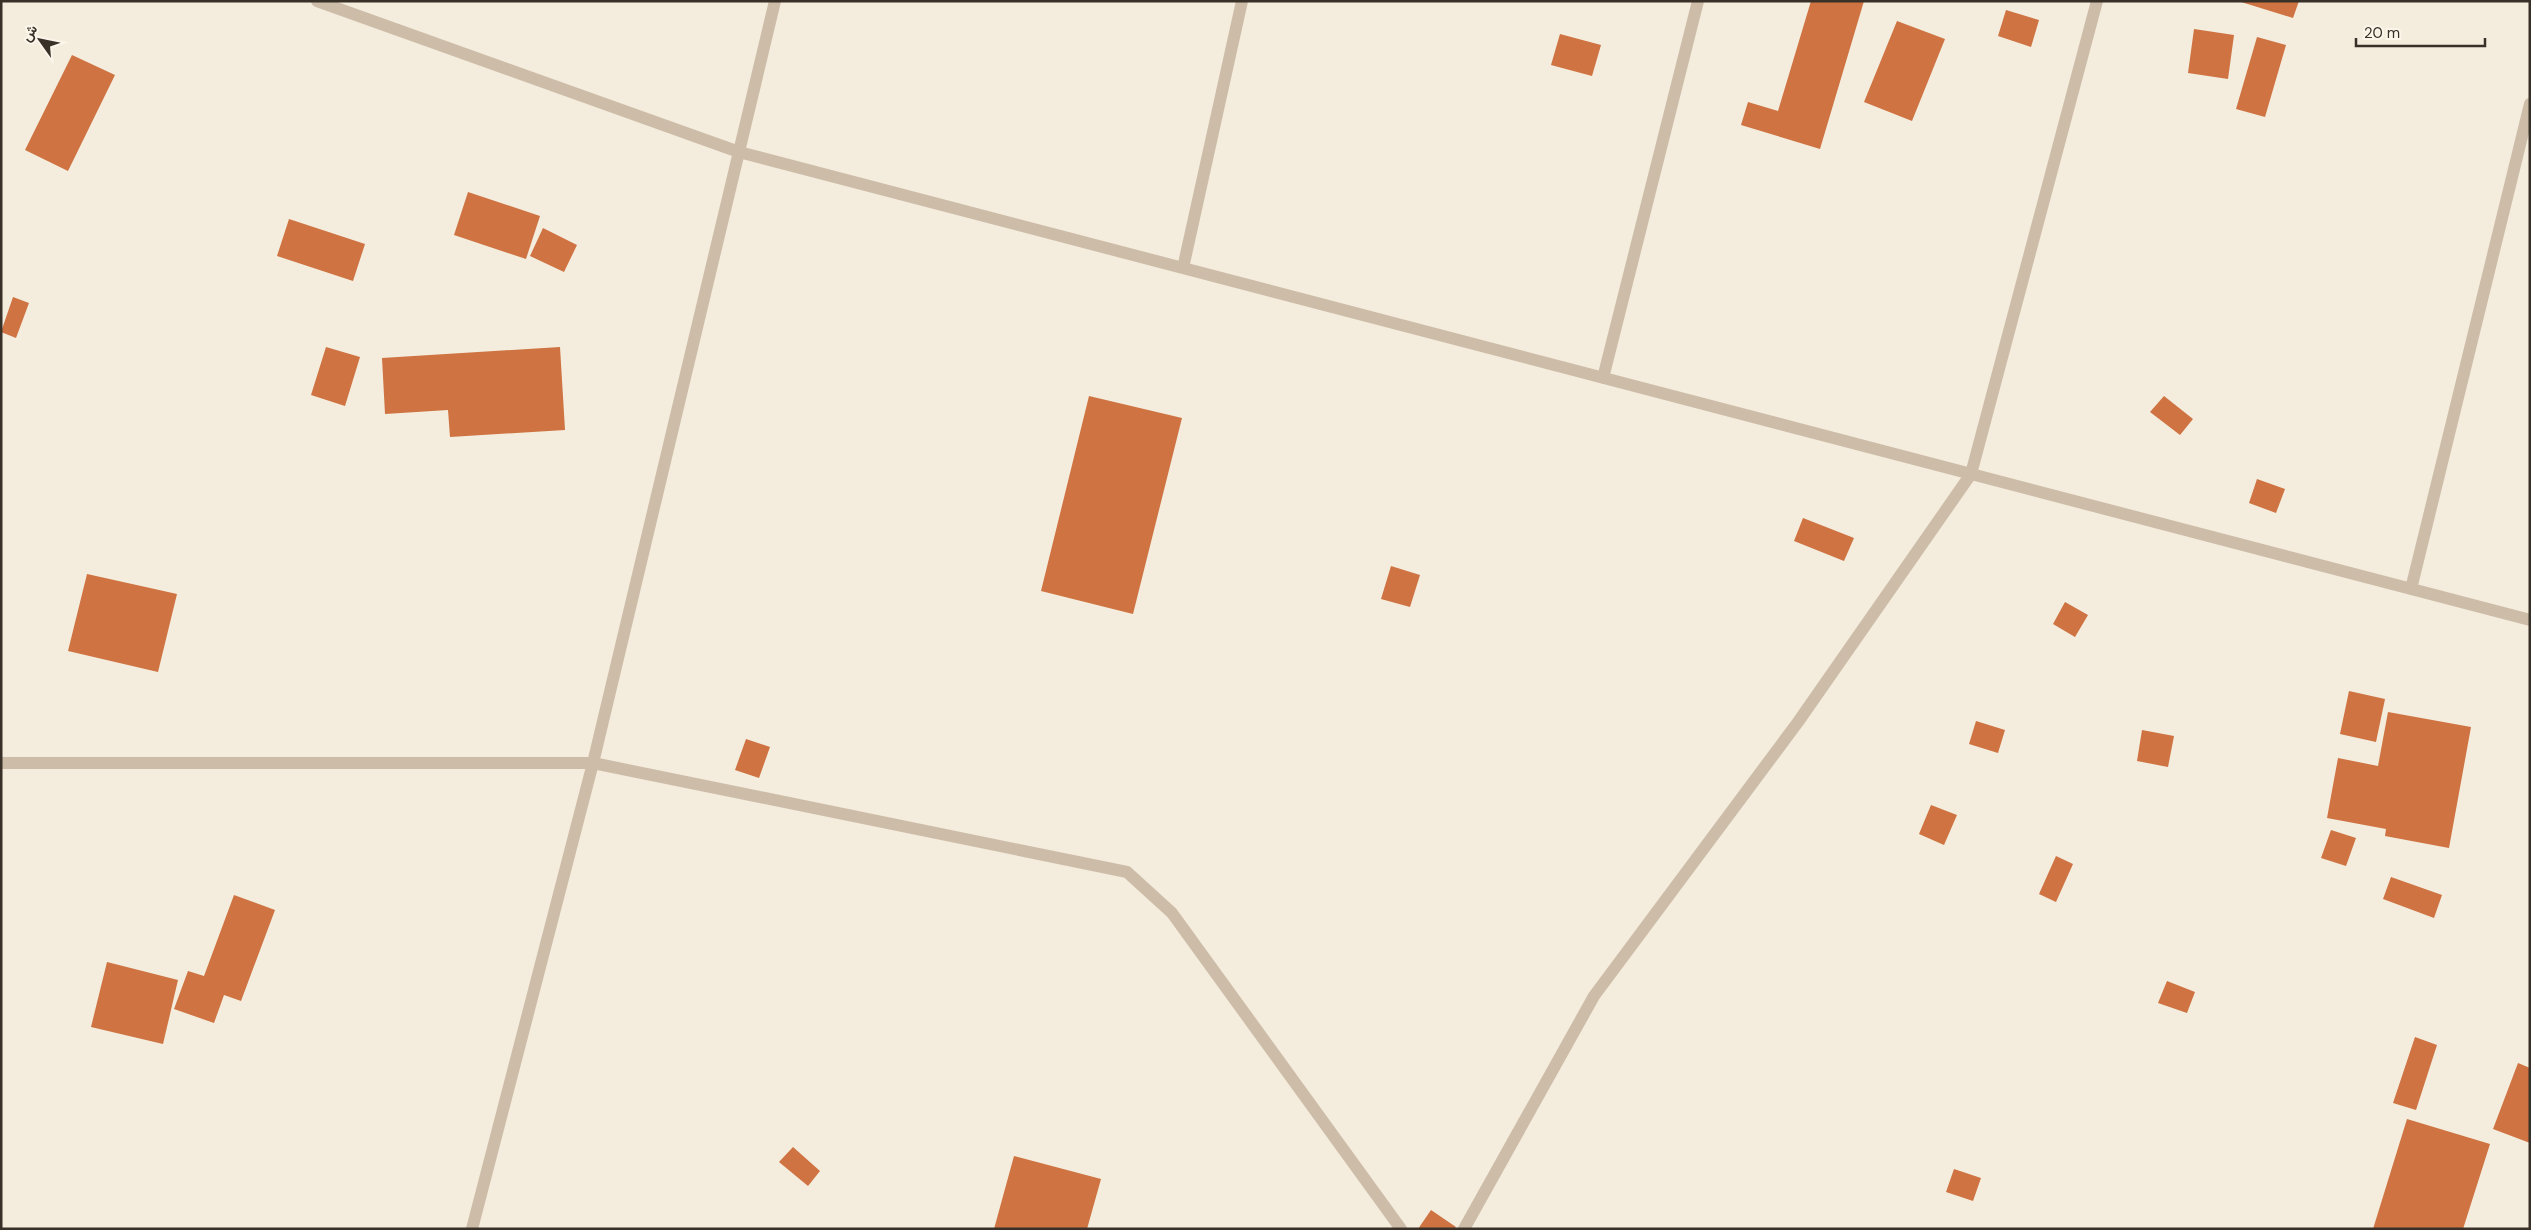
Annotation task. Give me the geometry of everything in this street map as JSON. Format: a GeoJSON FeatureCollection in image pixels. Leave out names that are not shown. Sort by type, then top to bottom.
{"type":"FeatureCollection","features":[{"type":"Feature","properties":{"kind":"street"},"geometry":{"type":"LineString","coordinates":[[317,1],[739,152],[2530,620]]}},
{"type":"Feature","properties":{"kind":"street"},"geometry":{"type":"LineString","coordinates":[[472,1229],[593,763],[775,1]]}},
{"type":"Feature","properties":{"kind":"street"},"geometry":{"type":"LineString","coordinates":[[1183,268],[1242,1]]}},
{"type":"Feature","properties":{"kind":"street"},"geometry":{"type":"LineString","coordinates":[[1603,378],[1698,1]]}},
{"type":"Feature","properties":{"kind":"street"},"geometry":{"type":"LineString","coordinates":[[1464,1229],[1594,996],[1798,722],[1971,474],[2097,1]]}},
{"type":"Feature","properties":{"kind":"street"},"geometry":{"type":"LineString","coordinates":[[2411,589],[2530,104]]}},
{"type":"Feature","properties":{"kind":"street"},"geometry":{"type":"LineString","coordinates":[[1,763],[593,763],[1127,872],[1172,913],[1401,1229]]}},
{"type":"Feature","properties":{"kind":"building"},"geometry":{"type":"Polygon","coordinates":[[[1811,1],[1864,1],[1820,149],[1741,125],[1748,102],[1778,111],[1811,1]]]}},
{"type":"Feature","properties":{"kind":"building"},"geometry":{"type":"Polygon","coordinates":[[[2238,1],[2299,1],[2293,18],[2238,1]]]}},
{"type":"Feature","properties":{"kind":"building"},"geometry":{"type":"Polygon","coordinates":[[[2006,10],[2039,20],[2031,47],[1998,36],[2006,10]]]}},
{"type":"Feature","properties":{"kind":"building"},"geometry":{"type":"Polygon","coordinates":[[[1897,21],[1945,39],[1912,121],[1864,102],[1897,21]]]}},
{"type":"Feature","properties":{"kind":"building"},"geometry":{"type":"Polygon","coordinates":[[[2194,29],[2234,35],[2228,79],[2188,73],[2194,29]]]}},
{"type":"Feature","properties":{"kind":"building"},"geometry":{"type":"Polygon","coordinates":[[[1560,34],[1601,45],[1592,76],[1551,65],[1560,34]]]}},
{"type":"Feature","properties":{"kind":"building"},"geometry":{"type":"Polygon","coordinates":[[[2257,37],[2286,45],[2265,117],[2236,109],[2257,37]]]}},
{"type":"Feature","properties":{"kind":"building"},"geometry":{"type":"Polygon","coordinates":[[[72,55],[115,75],[68,171],[25,150],[72,55]]]}},
{"type":"Feature","properties":{"kind":"building"},"geometry":{"type":"Polygon","coordinates":[[[468,192],[540,216],[526,259],[454,235],[468,192]]]}},
{"type":"Feature","properties":{"kind":"building"},"geometry":{"type":"Polygon","coordinates":[[[289,219],[365,244],[353,281],[277,256],[289,219]]]}},
{"type":"Feature","properties":{"kind":"building"},"geometry":{"type":"Polygon","coordinates":[[[543,228],[577,245],[564,272],[530,256],[543,228]]]}},
{"type":"Feature","properties":{"kind":"building"},"geometry":{"type":"Polygon","coordinates":[[[13,297],[29,303],[16,338],[1,332],[13,297]]]}},
{"type":"Feature","properties":{"kind":"building"},"geometry":{"type":"Polygon","coordinates":[[[326,347],[360,357],[345,406],[311,395],[326,347]]]}},
{"type":"Feature","properties":{"kind":"building"},"geometry":{"type":"Polygon","coordinates":[[[560,347],[565,430],[450,437],[448,410],[385,414],[382,358],[560,347]]]}},
{"type":"Feature","properties":{"kind":"building"},"geometry":{"type":"Polygon","coordinates":[[[1089,396],[1182,418],[1133,614],[1041,591],[1089,396]]]}},
{"type":"Feature","properties":{"kind":"building"},"geometry":{"type":"Polygon","coordinates":[[[2164,396],[2193,419],[2180,435],[2150,412],[2164,396]]]}},
{"type":"Feature","properties":{"kind":"building"},"geometry":{"type":"Polygon","coordinates":[[[2257,479],[2285,489],[2276,513],[2249,503],[2257,479]]]}},
{"type":"Feature","properties":{"kind":"building"},"geometry":{"type":"Polygon","coordinates":[[[1803,518],[1854,538],[1844,561],[1794,541],[1803,518]]]}},
{"type":"Feature","properties":{"kind":"building"},"geometry":{"type":"Polygon","coordinates":[[[1391,566],[1420,575],[1410,607],[1381,599],[1391,566]]]}},
{"type":"Feature","properties":{"kind":"building"},"geometry":{"type":"Polygon","coordinates":[[[87,574],[177,594],[158,672],[68,651],[87,574]]]}},
{"type":"Feature","properties":{"kind":"building"},"geometry":{"type":"Polygon","coordinates":[[[2065,602],[2088,615],[2075,637],[2053,624],[2065,602]]]}},
{"type":"Feature","properties":{"kind":"building"},"geometry":{"type":"Polygon","coordinates":[[[2349,691],[2385,699],[2376,742],[2340,734],[2349,691]]]}},
{"type":"Feature","properties":{"kind":"building"},"geometry":{"type":"Polygon","coordinates":[[[2388,712],[2471,727],[2449,848],[2385,836],[2386,829],[2327,818],[2338,758],[2378,766],[2388,712]]]}},
{"type":"Feature","properties":{"kind":"building"},"geometry":{"type":"Polygon","coordinates":[[[1976,721],[2005,730],[1998,753],[1969,744],[1976,721]]]}},
{"type":"Feature","properties":{"kind":"building"},"geometry":{"type":"Polygon","coordinates":[[[2142,730],[2174,736],[2168,767],[2137,761],[2142,730]]]}},
{"type":"Feature","properties":{"kind":"building"},"geometry":{"type":"Polygon","coordinates":[[[746,739],[770,747],[759,778],[735,770],[746,739]]]}},
{"type":"Feature","properties":{"kind":"building"},"geometry":{"type":"Polygon","coordinates":[[[1931,805],[1957,815],[1944,845],[1919,834],[1931,805]]]}},
{"type":"Feature","properties":{"kind":"building"},"geometry":{"type":"Polygon","coordinates":[[[2331,830],[2356,838],[2346,866],[2321,858],[2331,830]]]}},
{"type":"Feature","properties":{"kind":"building"},"geometry":{"type":"Polygon","coordinates":[[[2056,856],[2073,864],[2056,902],[2039,894],[2056,856]]]}},
{"type":"Feature","properties":{"kind":"building"},"geometry":{"type":"Polygon","coordinates":[[[2391,877],[2442,895],[2434,918],[2383,899],[2391,877]]]}},
{"type":"Feature","properties":{"kind":"building"},"geometry":{"type":"Polygon","coordinates":[[[234,895],[275,910],[241,1001],[224,995],[214,1023],[174,1009],[188,971],[204,976],[234,895]]]}},
{"type":"Feature","properties":{"kind":"building"},"geometry":{"type":"Polygon","coordinates":[[[107,962],[178,980],[163,1044],[91,1027],[107,962]]]}},
{"type":"Feature","properties":{"kind":"building"},"geometry":{"type":"Polygon","coordinates":[[[2167,981],[2195,992],[2187,1013],[2158,1003],[2167,981]]]}},
{"type":"Feature","properties":{"kind":"building"},"geometry":{"type":"Polygon","coordinates":[[[2415,1037],[2437,1045],[2416,1110],[2393,1103],[2415,1037]]]}},
{"type":"Feature","properties":{"kind":"building"},"geometry":{"type":"Polygon","coordinates":[[[2518,1063],[2530,1068],[2530,1143],[2493,1129],[2518,1063]]]}},
{"type":"Feature","properties":{"kind":"building"},"geometry":{"type":"Polygon","coordinates":[[[2407,1119],[2490,1144],[2463,1229],[2373,1229],[2407,1119]]]}},
{"type":"Feature","properties":{"kind":"building"},"geometry":{"type":"Polygon","coordinates":[[[793,1147],[820,1171],[808,1186],[779,1162],[793,1147]]]}},
{"type":"Feature","properties":{"kind":"building"},"geometry":{"type":"Polygon","coordinates":[[[1014,1156],[1101,1179],[1087,1229],[994,1229],[1014,1156]]]}},
{"type":"Feature","properties":{"kind":"building"},"geometry":{"type":"Polygon","coordinates":[[[1954,1169],[1981,1178],[1973,1201],[1946,1192],[1954,1169]]]}},
{"type":"Feature","properties":{"kind":"building"},"geometry":{"type":"Polygon","coordinates":[[[1431,1210],[1456,1227],[1454,1229],[1418,1229],[1431,1210]]]}}]}
